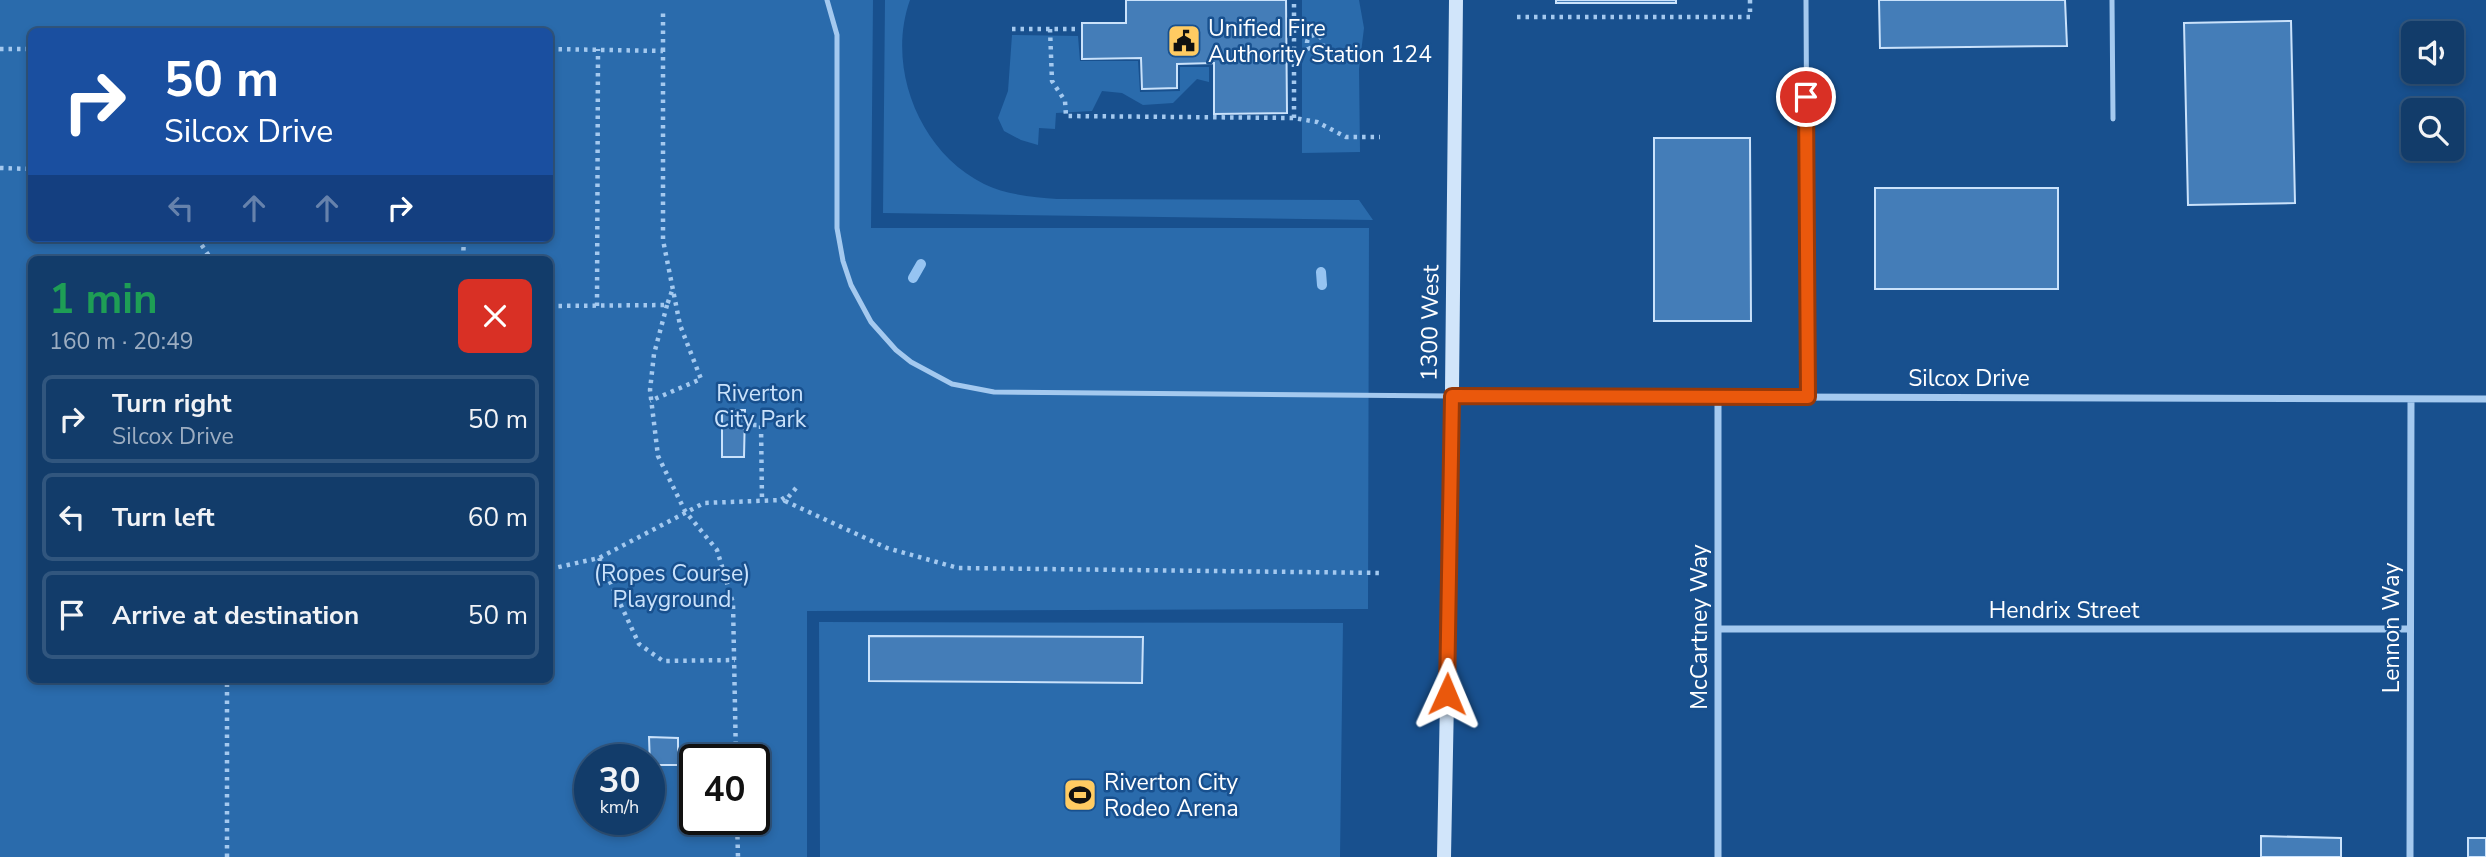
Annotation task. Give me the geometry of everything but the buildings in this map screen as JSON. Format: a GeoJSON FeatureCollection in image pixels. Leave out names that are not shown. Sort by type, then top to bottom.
{"type":"FeatureCollection","features":[{"type":"Feature","properties":{"kind":"street","name":"1300 West"},"geometry":{"type":"LineString","coordinates":[[1444,857],[1456,0]]}},
{"type":"Feature","properties":{"kind":"street","name":"Silcox Drive"},"geometry":{"type":"LineString","coordinates":[[1452,396],[2486,399]]}},
{"type":"Feature","properties":{"kind":"street","name":"McCartney Way"},"geometry":{"type":"LineString","coordinates":[[1718,397],[1718,857]]}},
{"type":"Feature","properties":{"kind":"street","name":"Lennon Way"},"geometry":{"type":"LineString","coordinates":[[2410,857],[2411,399]]}},
{"type":"Feature","properties":{"kind":"street","name":"Hendrix Street"},"geometry":{"type":"LineString","coordinates":[[1718,629],[2410,629]]}},
{"type":"Feature","properties":{"kind":"lane"},"geometry":{"type":"LineString","coordinates":[[827,0],[837,35],[837,228],[843,261],[855,295],[872,322],[896,350],[911,362],[952,384],[994,392],[1452,396]]}},
{"type":"Feature","properties":{"kind":"lane"},"geometry":{"type":"LineString","coordinates":[[1806,0],[1808,397]]}},
{"type":"Feature","properties":{"kind":"lane"},"geometry":{"type":"LineString","coordinates":[[2112,0],[2113,119]]}},
{"type":"Feature","properties":{"kind":"path"},"geometry":{"type":"LineString","coordinates":[[1294,0],[1294,118]]}},
{"type":"Feature","properties":{"kind":"path"},"geometry":{"type":"LineString","coordinates":[[1517,17],[1750,17],[1751,0]]}},
{"type":"Feature","properties":{"kind":"path"},"geometry":{"type":"LineString","coordinates":[[650,401],[701,379],[680,325],[663,240],[663,12]]}},
{"type":"Feature","properties":{"kind":"path"},"geometry":{"type":"LineString","coordinates":[[1012,29],[1077,29]]}},
{"type":"Feature","properties":{"kind":"path"},"geometry":{"type":"LineString","coordinates":[[1050,29],[1052,81],[1065,101],[1066,116],[1294,118],[1317,122],[1346,137],[1380,137]]}},
{"type":"Feature","properties":{"kind":"path"},"geometry":{"type":"LineString","coordinates":[[1294,44],[1307,44]]}},
{"type":"Feature","properties":{"kind":"path"},"geometry":{"type":"LineString","coordinates":[[0,49],[28,49]]}},
{"type":"Feature","properties":{"kind":"path"},"geometry":{"type":"LineString","coordinates":[[553,49],[663,51]]}},
{"type":"Feature","properties":{"kind":"path"},"geometry":{"type":"LineString","coordinates":[[597,306],[598,49]]}},
{"type":"Feature","properties":{"kind":"path"},"geometry":{"type":"LineString","coordinates":[[0,169],[28,169]]}},
{"type":"Feature","properties":{"kind":"path"},"geometry":{"type":"LineString","coordinates":[[673,289],[654,354],[650,401],[658,456],[685,512],[717,550],[733,603],[736,744]]}},
{"type":"Feature","properties":{"kind":"path"},"geometry":{"type":"LineString","coordinates":[[553,306],[667,305]]}},
{"type":"Feature","properties":{"kind":"path"},"geometry":{"type":"LineString","coordinates":[[753,425],[761,425],[762,500]]}},
{"type":"Feature","properties":{"kind":"path"},"geometry":{"type":"LineString","coordinates":[[553,568],[599,558],[704,503],[781,500],[796,488],[785,501],[887,548],[958,568],[1382,573]]}},
{"type":"Feature","properties":{"kind":"path"},"geometry":{"type":"LineString","coordinates":[[599,558],[639,644],[663,660],[735,660]]}},
{"type":"Feature","properties":{"kind":"path"},"geometry":{"type":"LineString","coordinates":[[227,683],[227,857]]}},
{"type":"Feature","properties":{"kind":"path"},"geometry":{"type":"LineString","coordinates":[[737,835],[738,857]]}},
{"type":"Feature","properties":{"kind":"green space","name":"Riverton City Park"},"geometry":{"type":"Polygon","coordinates":[[[0,0],[873,0],[871,228],[1369,228],[1368,609],[807,611],[807,857],[0,857],[0,0]]]}},
{"type":"Feature","properties":{"kind":"green space"},"geometry":{"type":"Polygon","coordinates":[[[885,0],[910,0],[902,53],[914,105],[926,129],[942,151],[961,170],[992,188],[1057,199],[1359,200],[1373,220],[883,213],[885,0]]]}},
{"type":"Feature","properties":{"kind":"green space"},"geometry":{"type":"Polygon","coordinates":[[[1302,0],[1359,0],[1364,28],[1359,69],[1360,152],[1302,153],[1302,0]]]}},
{"type":"Feature","properties":{"kind":"green space"},"geometry":{"type":"Polygon","coordinates":[[[1012,35],[1078,36],[1080,61],[1138,61],[1140,92],[1180,91],[1180,67],[1209,67],[1209,82],[1197,79],[1173,103],[1143,105],[1122,93],[1102,91],[1092,111],[1056,113],[1055,129],[1039,128],[1038,145],[1004,131],[998,118],[1008,91],[1012,35]]]}},
{"type":"Feature","properties":{"kind":"green space","name":"Riverton City Rodeo Arena"},"geometry":{"type":"Polygon","coordinates":[[[819,622],[1343,623],[1340,857],[820,857],[819,622]]]}},
{"type":"Feature","properties":{"kind":"waterway"},"geometry":{"type":"LineString","coordinates":[[913,278],[921,264]]}},
{"type":"Feature","properties":{"kind":"waterway"},"geometry":{"type":"LineString","coordinates":[[1321,272],[1322,285]]}},
{"type":"Feature","properties":{"kind":"place","name":"Unified Fire Authority Station 124"},"geometry":{"type":"Point","coordinates":[1184,41]}},
{"type":"Feature","properties":{"kind":"place","name":"Riverton City Rodeo Arena"},"geometry":{"type":"Point","coordinates":[1080,795]}},
{"type":"Feature","properties":{"kind":"route"},"geometry":{"type":"LineString","coordinates":[[1447,694],[1452,396],[1808,397],[1806,97]]}},
{"type":"Feature","properties":{"kind":"park label","name":"(Ropes Course) Playground"},"geometry":{"type":"Point","coordinates":[672,586]}}]}
